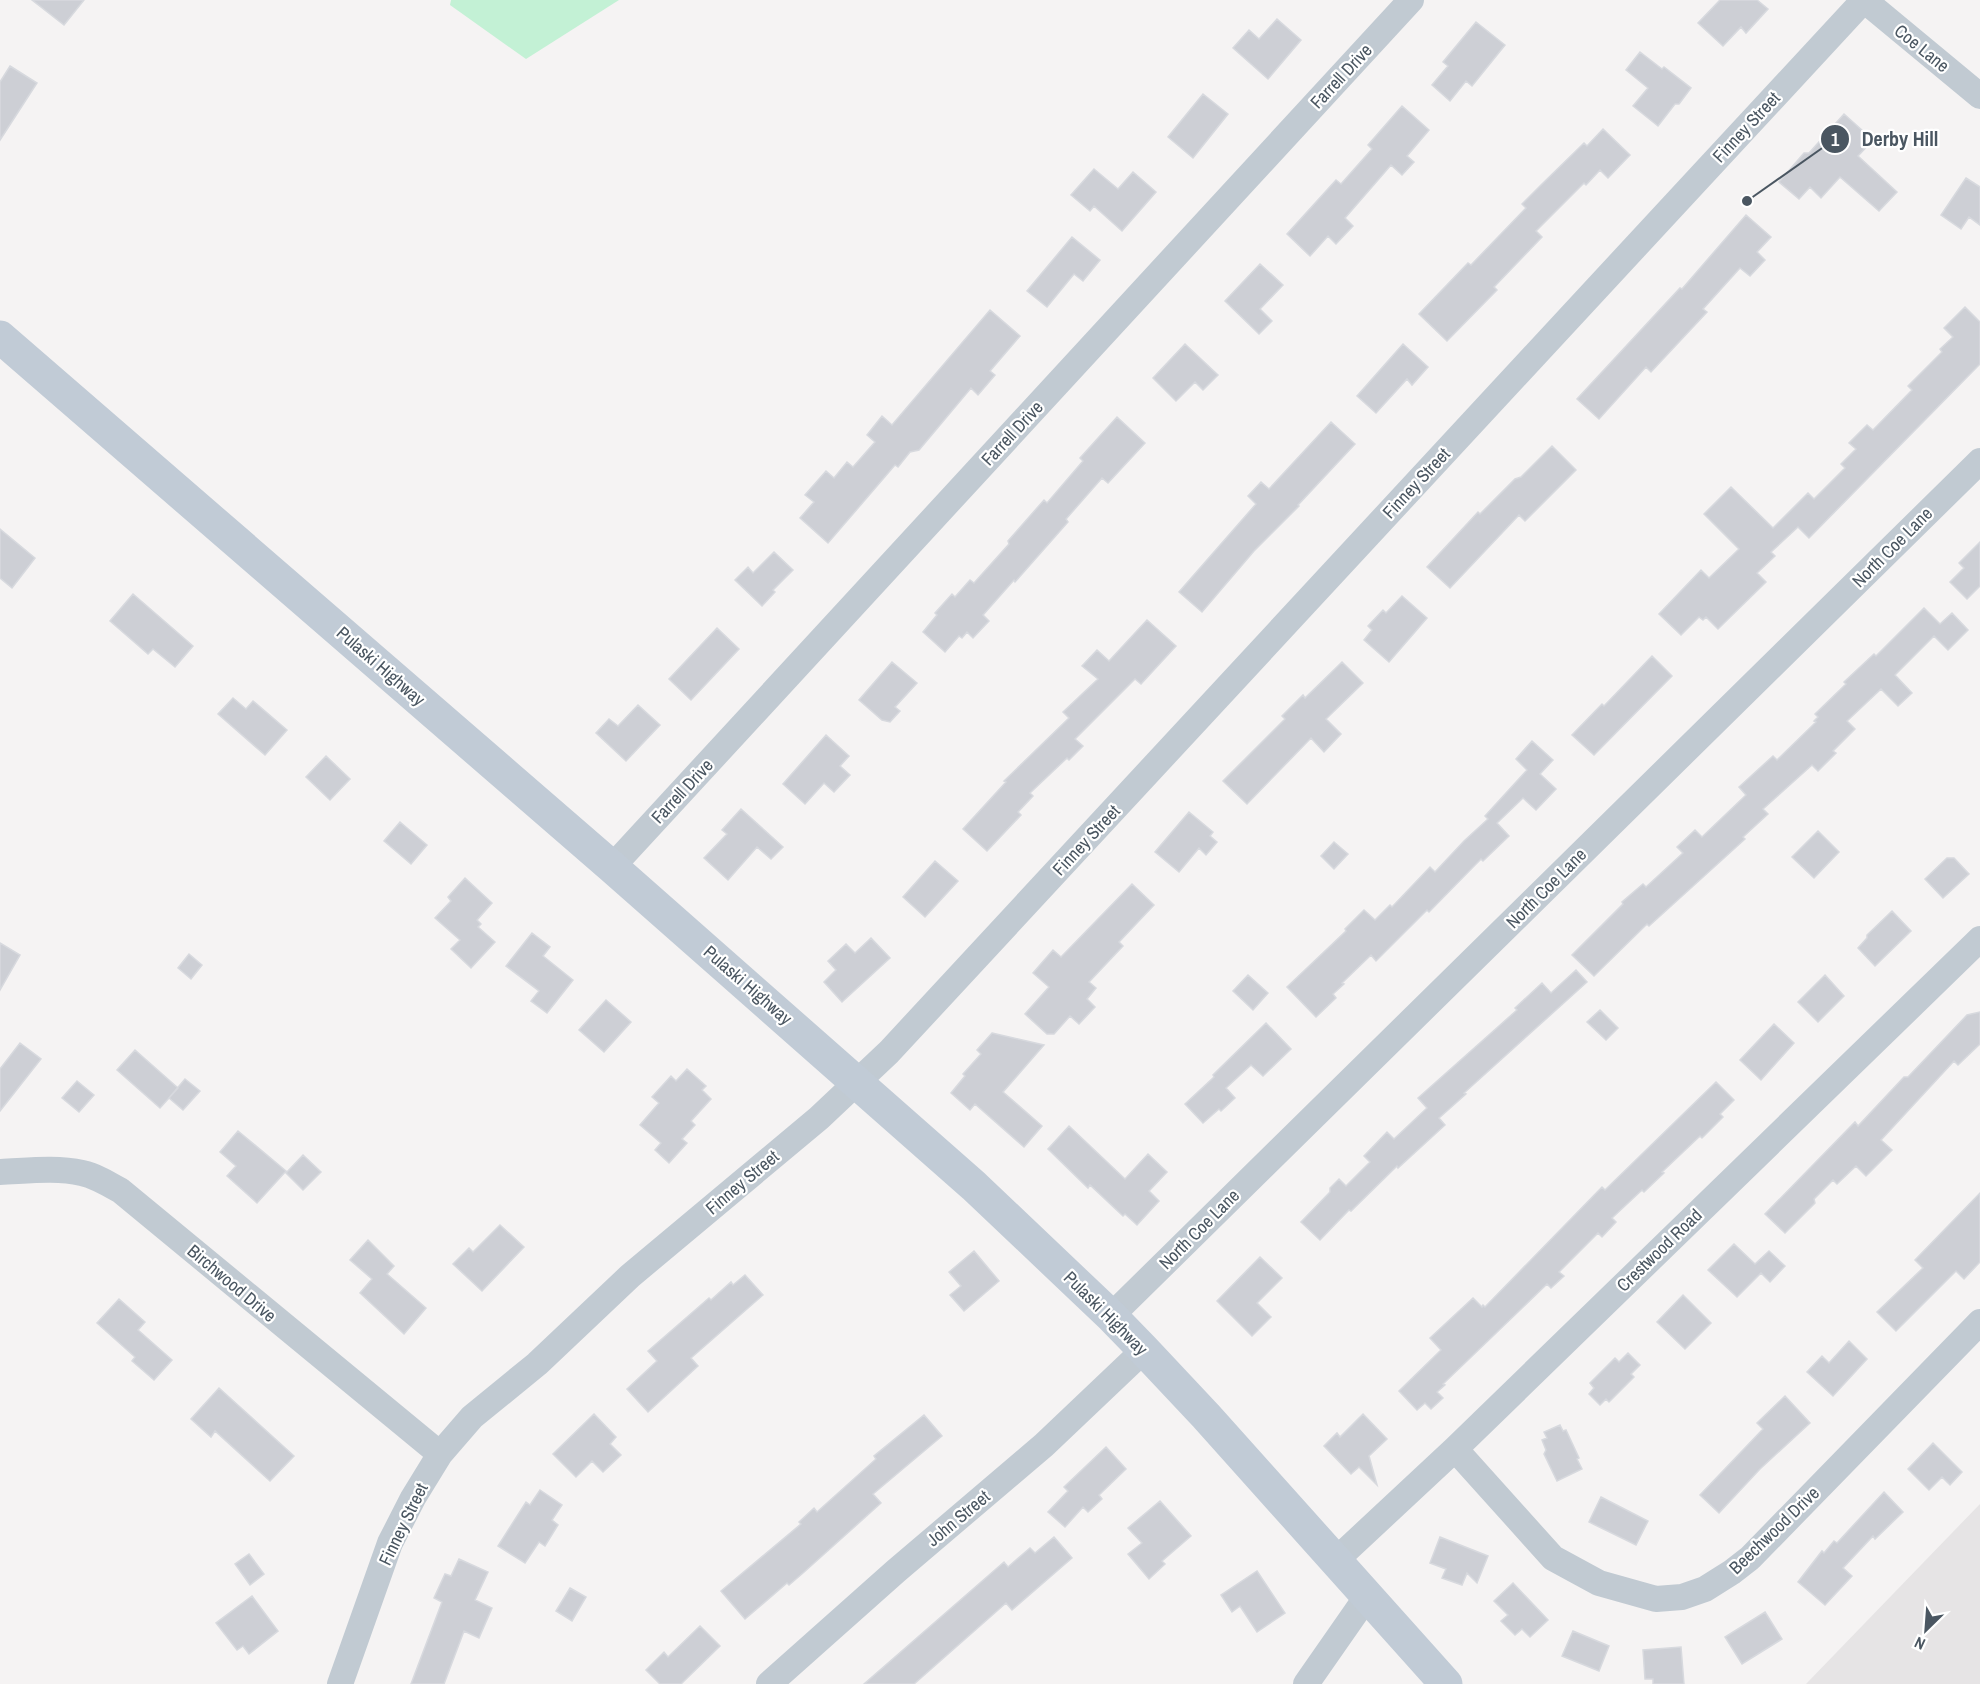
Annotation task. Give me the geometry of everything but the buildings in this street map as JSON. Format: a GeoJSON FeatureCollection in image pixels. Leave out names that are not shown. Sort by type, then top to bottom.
{"type":"FeatureCollection","features":[{"type":"Feature","properties":{"kind":"main road","name":"Pulaski Highway"},"geometry":{"type":"LineString","coordinates":[[0,337],[612,867],[974,1186],[1144,1350],[1368,1595],[1446,1684]]}},
{"type":"Feature","properties":{"kind":"street","name":"Farrell Drive"},"geometry":{"type":"LineString","coordinates":[[612,867],[1411,0]]}},
{"type":"Feature","properties":{"kind":"street","name":"Coe Lane"},"geometry":{"type":"LineString","coordinates":[[1864,0],[1980,96]]}},
{"type":"Feature","properties":{"kind":"street","name":"Finney Street"},"geometry":{"type":"LineString","coordinates":[[340,1684],[390,1544],[413,1498],[440,1454],[472,1417],[537,1364],[630,1276],[858,1082],[906,1034],[1864,0]]}},
{"type":"Feature","properties":{"kind":"street","name":"North Coe Lane"},"geometry":{"type":"LineString","coordinates":[[1111,1316],[1980,461]]}},
{"type":"Feature","properties":{"kind":"street","name":"Crestwood Road"},"geometry":{"type":"LineString","coordinates":[[1336,1560],[1455,1449],[1980,939]]}},
{"type":"Feature","properties":{"kind":"street","name":"Birchwood Drive"},"geometry":{"type":"LineString","coordinates":[[0,1172],[63,1170],[83,1173],[121,1191],[440,1454]]}},
{"type":"Feature","properties":{"kind":"street","name":"Beechwood Drive"},"geometry":{"type":"LineString","coordinates":[[1455,1449],[1553,1558],[1599,1583],[1656,1599],[1682,1597],[1705,1588],[1750,1558],[1980,1323]]}},
{"type":"Feature","properties":{"kind":"street","name":"John Street"},"geometry":{"type":"LineString","coordinates":[[770,1684],[896,1570],[1044,1445],[1144,1350]]}},
{"type":"Feature","properties":{"kind":"street"},"geometry":{"type":"LineString","coordinates":[[1306,1684],[1368,1595]]}},
{"type":"Feature","properties":{"kind":"shaded area"},"geometry":{"type":"Polygon","coordinates":[[[1980,1504],[1980,1684],[1806,1684],[1980,1504]]]}},
{"type":"Feature","properties":{"kind":"green space"},"geometry":{"type":"Polygon","coordinates":[[[451,0],[619,0],[526,59],[450,5],[451,0]]]}},
{"type":"Feature","properties":{"kind":"place","name":"Derby Hill"},"geometry":{"type":"Point","coordinates":[1747,201]}}]}
